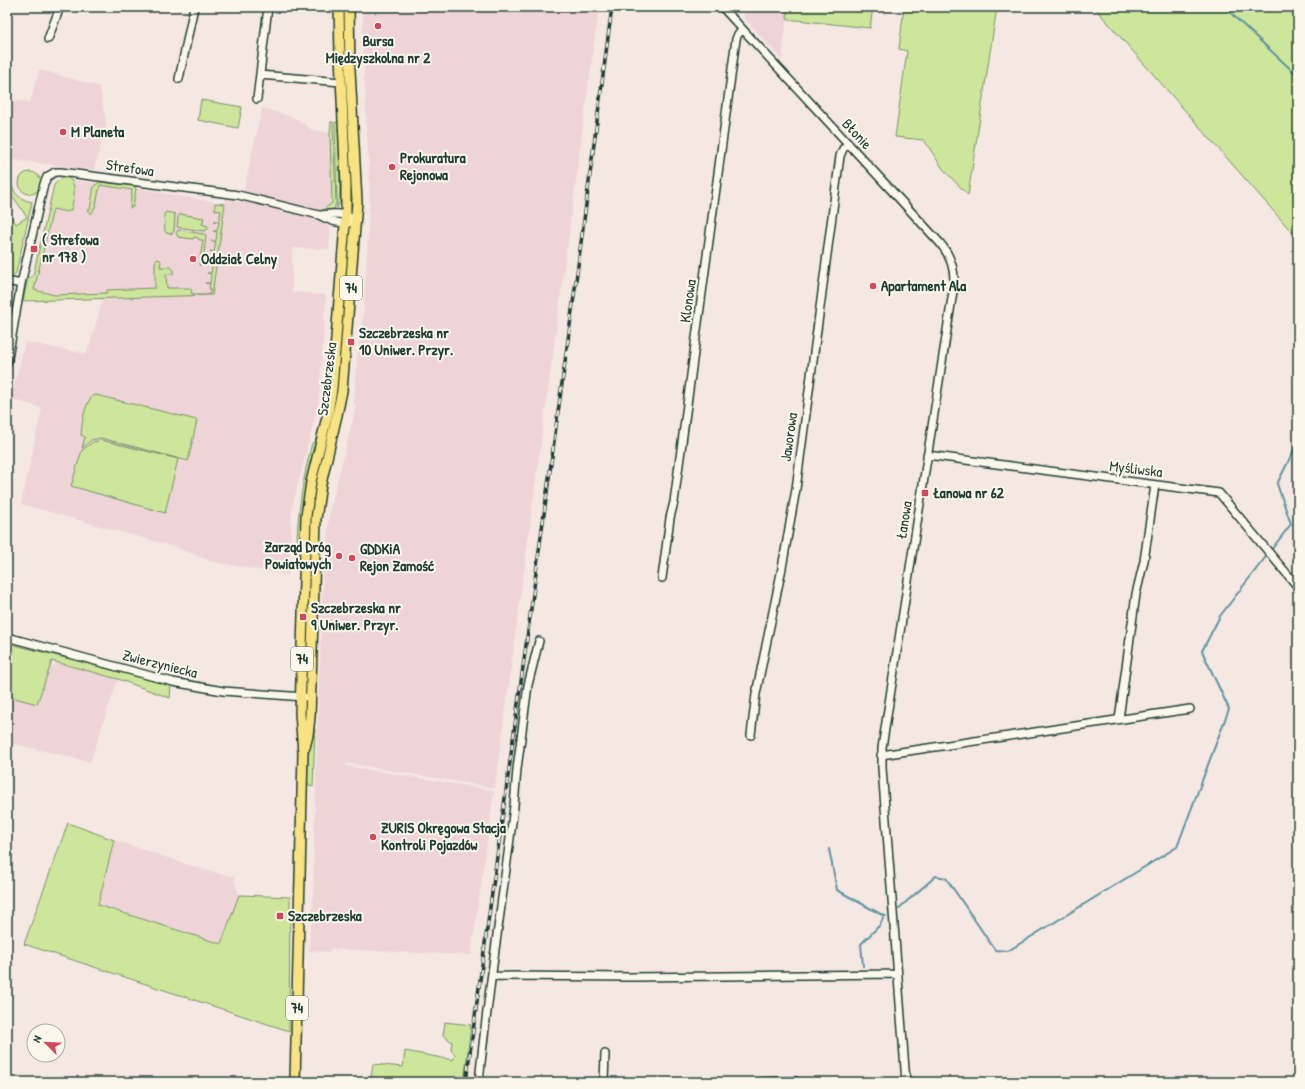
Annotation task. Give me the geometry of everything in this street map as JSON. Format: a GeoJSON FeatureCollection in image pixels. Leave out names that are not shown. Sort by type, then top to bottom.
{"type":"FeatureCollection","features":[{"type":"Feature","properties":{"kind":"main road","name":"Szczebrzeska"},"geometry":{"type":"LineString","coordinates":[[303,755],[301,733],[301,697],[307,512],[311,482],[328,413],[332,389],[346,219],[340,7]]}},
{"type":"Feature","properties":{"kind":"main road","name":"Szczebrzeska"},"geometry":{"type":"LineString","coordinates":[[303,755],[308,735],[316,519],[321,484],[338,415],[342,391],[356,221],[349,7]]}},
{"type":"Feature","properties":{"kind":"main road","name":"74"},"geometry":{"type":"LineString","coordinates":[[295,1082],[303,755]]}},
{"type":"Feature","properties":{"kind":"street"},"geometry":{"type":"LineString","coordinates":[[48,39],[60,7]]}},
{"type":"Feature","properties":{"kind":"street"},"geometry":{"type":"LineString","coordinates":[[179,79],[194,7]]}},
{"type":"Feature","properties":{"kind":"street"},"geometry":{"type":"LineString","coordinates":[[257,99],[268,7]]}},
{"type":"Feature","properties":{"kind":"street","name":"Błonie"},"geometry":{"type":"LineString","coordinates":[[722,7],[944,248],[949,256],[953,268],[953,288]]}},
{"type":"Feature","properties":{"kind":"street","name":"Klonowa"},"geometry":{"type":"LineString","coordinates":[[662,578],[670,518],[675,494],[736,39],[738,34],[743,30]]}},
{"type":"Feature","properties":{"kind":"street"},"geometry":{"type":"LineString","coordinates":[[260,75],[341,82]]}},
{"type":"Feature","properties":{"kind":"street","name":"Jaworowa"},"geometry":{"type":"LineString","coordinates":[[751,735],[756,694],[782,568],[796,489],[840,156],[848,143]]}},
{"type":"Feature","properties":{"kind":"street","name":"Strefowa"},"geometry":{"type":"LineString","coordinates":[[7,364],[21,284],[44,184],[48,177],[55,172],[238,195],[319,215],[329,214],[356,221]]}},
{"type":"Feature","properties":{"kind":"street"},"geometry":{"type":"LineString","coordinates":[[7,281],[21,284]]}},
{"type":"Feature","properties":{"kind":"street","name":"Łanowa"},"geometry":{"type":"LineString","coordinates":[[906,1082],[881,755],[953,288]]}},
{"type":"Feature","properties":{"kind":"street","name":"Myśliwska"},"geometry":{"type":"LineString","coordinates":[[927,455],[1219,493],[1298,587]]}},
{"type":"Feature","properties":{"kind":"street"},"geometry":{"type":"LineString","coordinates":[[1119,719],[1136,594],[1144,561],[1155,485]]}},
{"type":"Feature","properties":{"kind":"street","name":"Zwierzyniecka"},"geometry":{"type":"LineString","coordinates":[[7,636],[173,682],[223,691],[310,698]]}},
{"type":"Feature","properties":{"kind":"street"},"geometry":{"type":"LineString","coordinates":[[479,1082],[485,1019],[514,806],[521,730],[528,685],[539,641]]}},
{"type":"Feature","properties":{"kind":"street"},"geometry":{"type":"LineString","coordinates":[[881,755],[1190,709]]}},
{"type":"Feature","properties":{"kind":"street"},"geometry":{"type":"LineString","coordinates":[[492,976],[613,977],[898,974]]}},
{"type":"Feature","properties":{"kind":"street"},"geometry":{"type":"LineString","coordinates":[[604,1082],[605,1054]]}},
{"type":"Feature","properties":{"kind":"street"},"geometry":{"type":"LineString","coordinates":[[761,1082],[794,1081]]}},
{"type":"Feature","properties":{"kind":"shaded area"},"geometry":{"type":"Polygon","coordinates":[[[363,7],[599,7],[495,788],[346,763],[346,766],[491,790],[494,792],[471,955],[330,949],[329,952],[309,951],[310,928],[312,923],[323,572],[326,572],[329,514],[356,407],[354,403],[356,367],[359,341],[361,341],[366,275],[370,192],[363,53],[363,7]]]}},
{"type":"Feature","properties":{"kind":"shaded area"},"geometry":{"type":"Polygon","coordinates":[[[745,7],[788,7],[782,60],[744,18],[745,7]]]}},
{"type":"Feature","properties":{"kind":"shaded area"},"geometry":{"type":"Polygon","coordinates":[[[39,70],[100,87],[106,125],[94,170],[14,160],[7,183],[7,100],[30,102],[39,70]]]}},
{"type":"Feature","properties":{"kind":"shaded area"},"geometry":{"type":"Polygon","coordinates":[[[262,108],[295,118],[312,130],[330,133],[331,149],[332,201],[329,249],[292,248],[292,292],[326,295],[319,401],[292,508],[289,575],[213,562],[175,547],[21,504],[42,408],[11,399],[25,342],[87,354],[103,299],[28,301],[61,179],[142,189],[225,204],[226,199],[241,203],[262,108]]]}},
{"type":"Feature","properties":{"kind":"shaded area"},"geometry":{"type":"Polygon","coordinates":[[[56,662],[118,679],[90,762],[7,742],[7,696],[37,704],[50,665],[55,666],[56,662]]]}},
{"type":"Feature","properties":{"kind":"shaded area"},"geometry":{"type":"Polygon","coordinates":[[[114,840],[201,869],[234,877],[239,895],[222,944],[98,905],[114,840]]]}},
{"type":"Feature","properties":{"kind":"green space"},"geometry":{"type":"Polygon","coordinates":[[[788,7],[873,7],[870,28],[787,19],[788,7]]]}},
{"type":"Feature","properties":{"kind":"green space"},"geometry":{"type":"Polygon","coordinates":[[[904,7],[997,7],[968,195],[943,169],[924,140],[895,137],[907,51],[899,49],[904,7]]]}},
{"type":"Feature","properties":{"kind":"green space"},"geometry":{"type":"Polygon","coordinates":[[[1094,7],[1298,7],[1298,239],[1094,7]]]}},
{"type":"Feature","properties":{"kind":"green space"},"geometry":{"type":"Polygon","coordinates":[[[201,100],[242,107],[238,128],[198,120],[201,100]]]}},
{"type":"Feature","properties":{"kind":"green space"},"geometry":{"type":"Polygon","coordinates":[[[331,122],[333,122],[336,204],[333,211],[323,210],[332,203],[331,122]]]}},
{"type":"Feature","properties":{"kind":"green space"},"geometry":{"type":"Polygon","coordinates":[[[335,122],[339,123],[340,201],[337,208],[335,122]]]}},
{"type":"Feature","properties":{"kind":"green space"},"geometry":{"type":"Polygon","coordinates":[[[30,172],[38,175],[41,183],[38,191],[30,194],[22,191],[19,183],[22,175],[30,172]]]}},
{"type":"Feature","properties":{"kind":"green space"},"geometry":{"type":"Polygon","coordinates":[[[61,178],[69,178],[72,181],[74,193],[71,210],[67,212],[53,209],[34,290],[55,295],[107,293],[107,290],[155,288],[155,263],[156,260],[159,259],[161,261],[160,267],[170,267],[173,269],[173,274],[166,274],[167,288],[191,288],[192,294],[210,294],[210,284],[205,283],[210,283],[211,274],[207,273],[211,273],[213,263],[208,262],[213,262],[214,253],[210,251],[214,252],[216,242],[211,241],[216,241],[217,232],[213,231],[217,231],[219,222],[214,221],[219,221],[221,211],[215,210],[215,203],[225,204],[212,295],[23,301],[28,278],[33,276],[54,185],[61,178]]]}},
{"type":"Feature","properties":{"kind":"green space"},"geometry":{"type":"Polygon","coordinates":[[[8,180],[11,182],[18,196],[32,202],[16,273],[14,275],[9,274],[9,276],[7,275],[7,211],[16,224],[27,217],[14,198],[7,202],[8,180]]]}},
{"type":"Feature","properties":{"kind":"green space"},"geometry":{"type":"Polygon","coordinates":[[[100,182],[135,186],[136,189],[133,207],[130,208],[132,190],[100,185],[96,205],[92,213],[89,213],[88,210],[90,210],[94,186],[100,182]]]}},
{"type":"Feature","properties":{"kind":"green space"},"geometry":{"type":"Polygon","coordinates":[[[166,212],[175,214],[174,231],[172,234],[166,233],[165,231],[164,214],[166,212]]]}},
{"type":"Feature","properties":{"kind":"green space"},"geometry":{"type":"Polygon","coordinates":[[[180,214],[204,218],[202,224],[208,226],[208,229],[204,231],[177,227],[178,217],[180,214]]]}},
{"type":"Feature","properties":{"kind":"green space"},"geometry":{"type":"Polygon","coordinates":[[[178,230],[206,235],[203,263],[201,265],[199,265],[203,240],[199,240],[198,238],[194,237],[193,239],[178,237],[176,233],[178,230]]]}},
{"type":"Feature","properties":{"kind":"green space"},"geometry":{"type":"Polygon","coordinates":[[[96,395],[197,420],[188,461],[101,438],[91,440],[82,448],[85,437],[81,435],[84,415],[89,400],[92,396],[96,395]]]}},
{"type":"Feature","properties":{"kind":"green space"},"geometry":{"type":"Polygon","coordinates":[[[101,440],[178,459],[165,513],[71,486],[82,450],[93,442],[101,440]]]}},
{"type":"Feature","properties":{"kind":"green space"},"geometry":{"type":"Polygon","coordinates":[[[312,443],[317,443],[301,538],[297,540],[306,467],[312,443]]]}},
{"type":"Feature","properties":{"kind":"green space"},"geometry":{"type":"Polygon","coordinates":[[[7,643],[171,685],[170,698],[118,679],[52,661],[37,704],[7,696],[7,643]]]}},
{"type":"Feature","properties":{"kind":"green space"},"geometry":{"type":"Polygon","coordinates":[[[315,729],[313,787],[309,785],[307,781],[308,758],[312,732],[315,729]]]}},
{"type":"Feature","properties":{"kind":"green space"},"geometry":{"type":"Polygon","coordinates":[[[68,823],[114,840],[98,905],[221,944],[239,895],[290,897],[289,1031],[24,944],[68,823]]]}},
{"type":"Feature","properties":{"kind":"green space"},"geometry":{"type":"Polygon","coordinates":[[[445,1022],[471,1025],[464,1082],[410,1082],[371,1077],[373,1064],[403,1067],[405,1051],[453,1060],[455,1055],[451,1050],[452,1042],[443,1035],[445,1022]]]}},
{"type":"Feature","properties":{"kind":"waterway"},"geometry":{"type":"LineString","coordinates":[[1224,7],[1298,76]]}},
{"type":"Feature","properties":{"kind":"waterway"},"geometry":{"type":"LineString","coordinates":[[1271,550],[1291,524],[1277,484],[1298,442]]}},
{"type":"Feature","properties":{"kind":"waterway"},"geometry":{"type":"LineString","coordinates":[[898,909],[936,876],[946,878],[995,950],[1008,951],[1177,847],[1229,709],[1202,651],[1220,616],[1268,554]]}},
{"type":"Feature","properties":{"kind":"waterway"},"geometry":{"type":"LineString","coordinates":[[829,849],[837,890],[884,916]]}},
{"type":"Feature","properties":{"kind":"waterway"},"geometry":{"type":"LineString","coordinates":[[863,966],[861,944],[880,925],[884,916],[886,916]]}},
{"type":"Feature","properties":{"kind":"railway"},"geometry":{"type":"LineString","coordinates":[[466,1082],[574,296],[612,7]]}},
{"type":"Feature","properties":{"kind":"place","name":"Bursa Międzyszkolna nr 2"},"geometry":{"type":"Point","coordinates":[378,26]}},
{"type":"Feature","properties":{"kind":"place","name":"M Planeta"},"geometry":{"type":"Point","coordinates":[63,132]}},
{"type":"Feature","properties":{"kind":"place","name":"Prokuratura Rejonowa"},"geometry":{"type":"Point","coordinates":[392,167]}},
{"type":"Feature","properties":{"kind":"place","name":"( Strefowa nr 178 )"},"geometry":{"type":"Point","coordinates":[34,249]}},
{"type":"Feature","properties":{"kind":"place","name":"Oddział Celny"},"geometry":{"type":"Point","coordinates":[193,259]}},
{"type":"Feature","properties":{"kind":"place","name":"Apartament Ala"},"geometry":{"type":"Point","coordinates":[873,286]}},
{"type":"Feature","properties":{"kind":"place","name":"Szczebrzeska nr 10 Uniwer. Przyr."},"geometry":{"type":"Point","coordinates":[351,342]}},
{"type":"Feature","properties":{"kind":"place","name":"Łanowa nr 62"},"geometry":{"type":"Point","coordinates":[925,493]}},
{"type":"Feature","properties":{"kind":"place","name":"Zarząd Dróg Powiatowych"},"geometry":{"type":"Point","coordinates":[339,556]}},
{"type":"Feature","properties":{"kind":"place","name":"GDDKiA Rejon Zamość"},"geometry":{"type":"Point","coordinates":[352,558]}},
{"type":"Feature","properties":{"kind":"place","name":"Szczebrzeska nr 9 Uniwer. Przyr."},"geometry":{"type":"Point","coordinates":[303,617]}},
{"type":"Feature","properties":{"kind":"place","name":"ZURIS Okręgowa Stacja Kontroli Pojazdów"},"geometry":{"type":"Point","coordinates":[373,837]}},
{"type":"Feature","properties":{"kind":"place","name":"Szczebrzeska"},"geometry":{"type":"Point","coordinates":[280,916]}}]}
